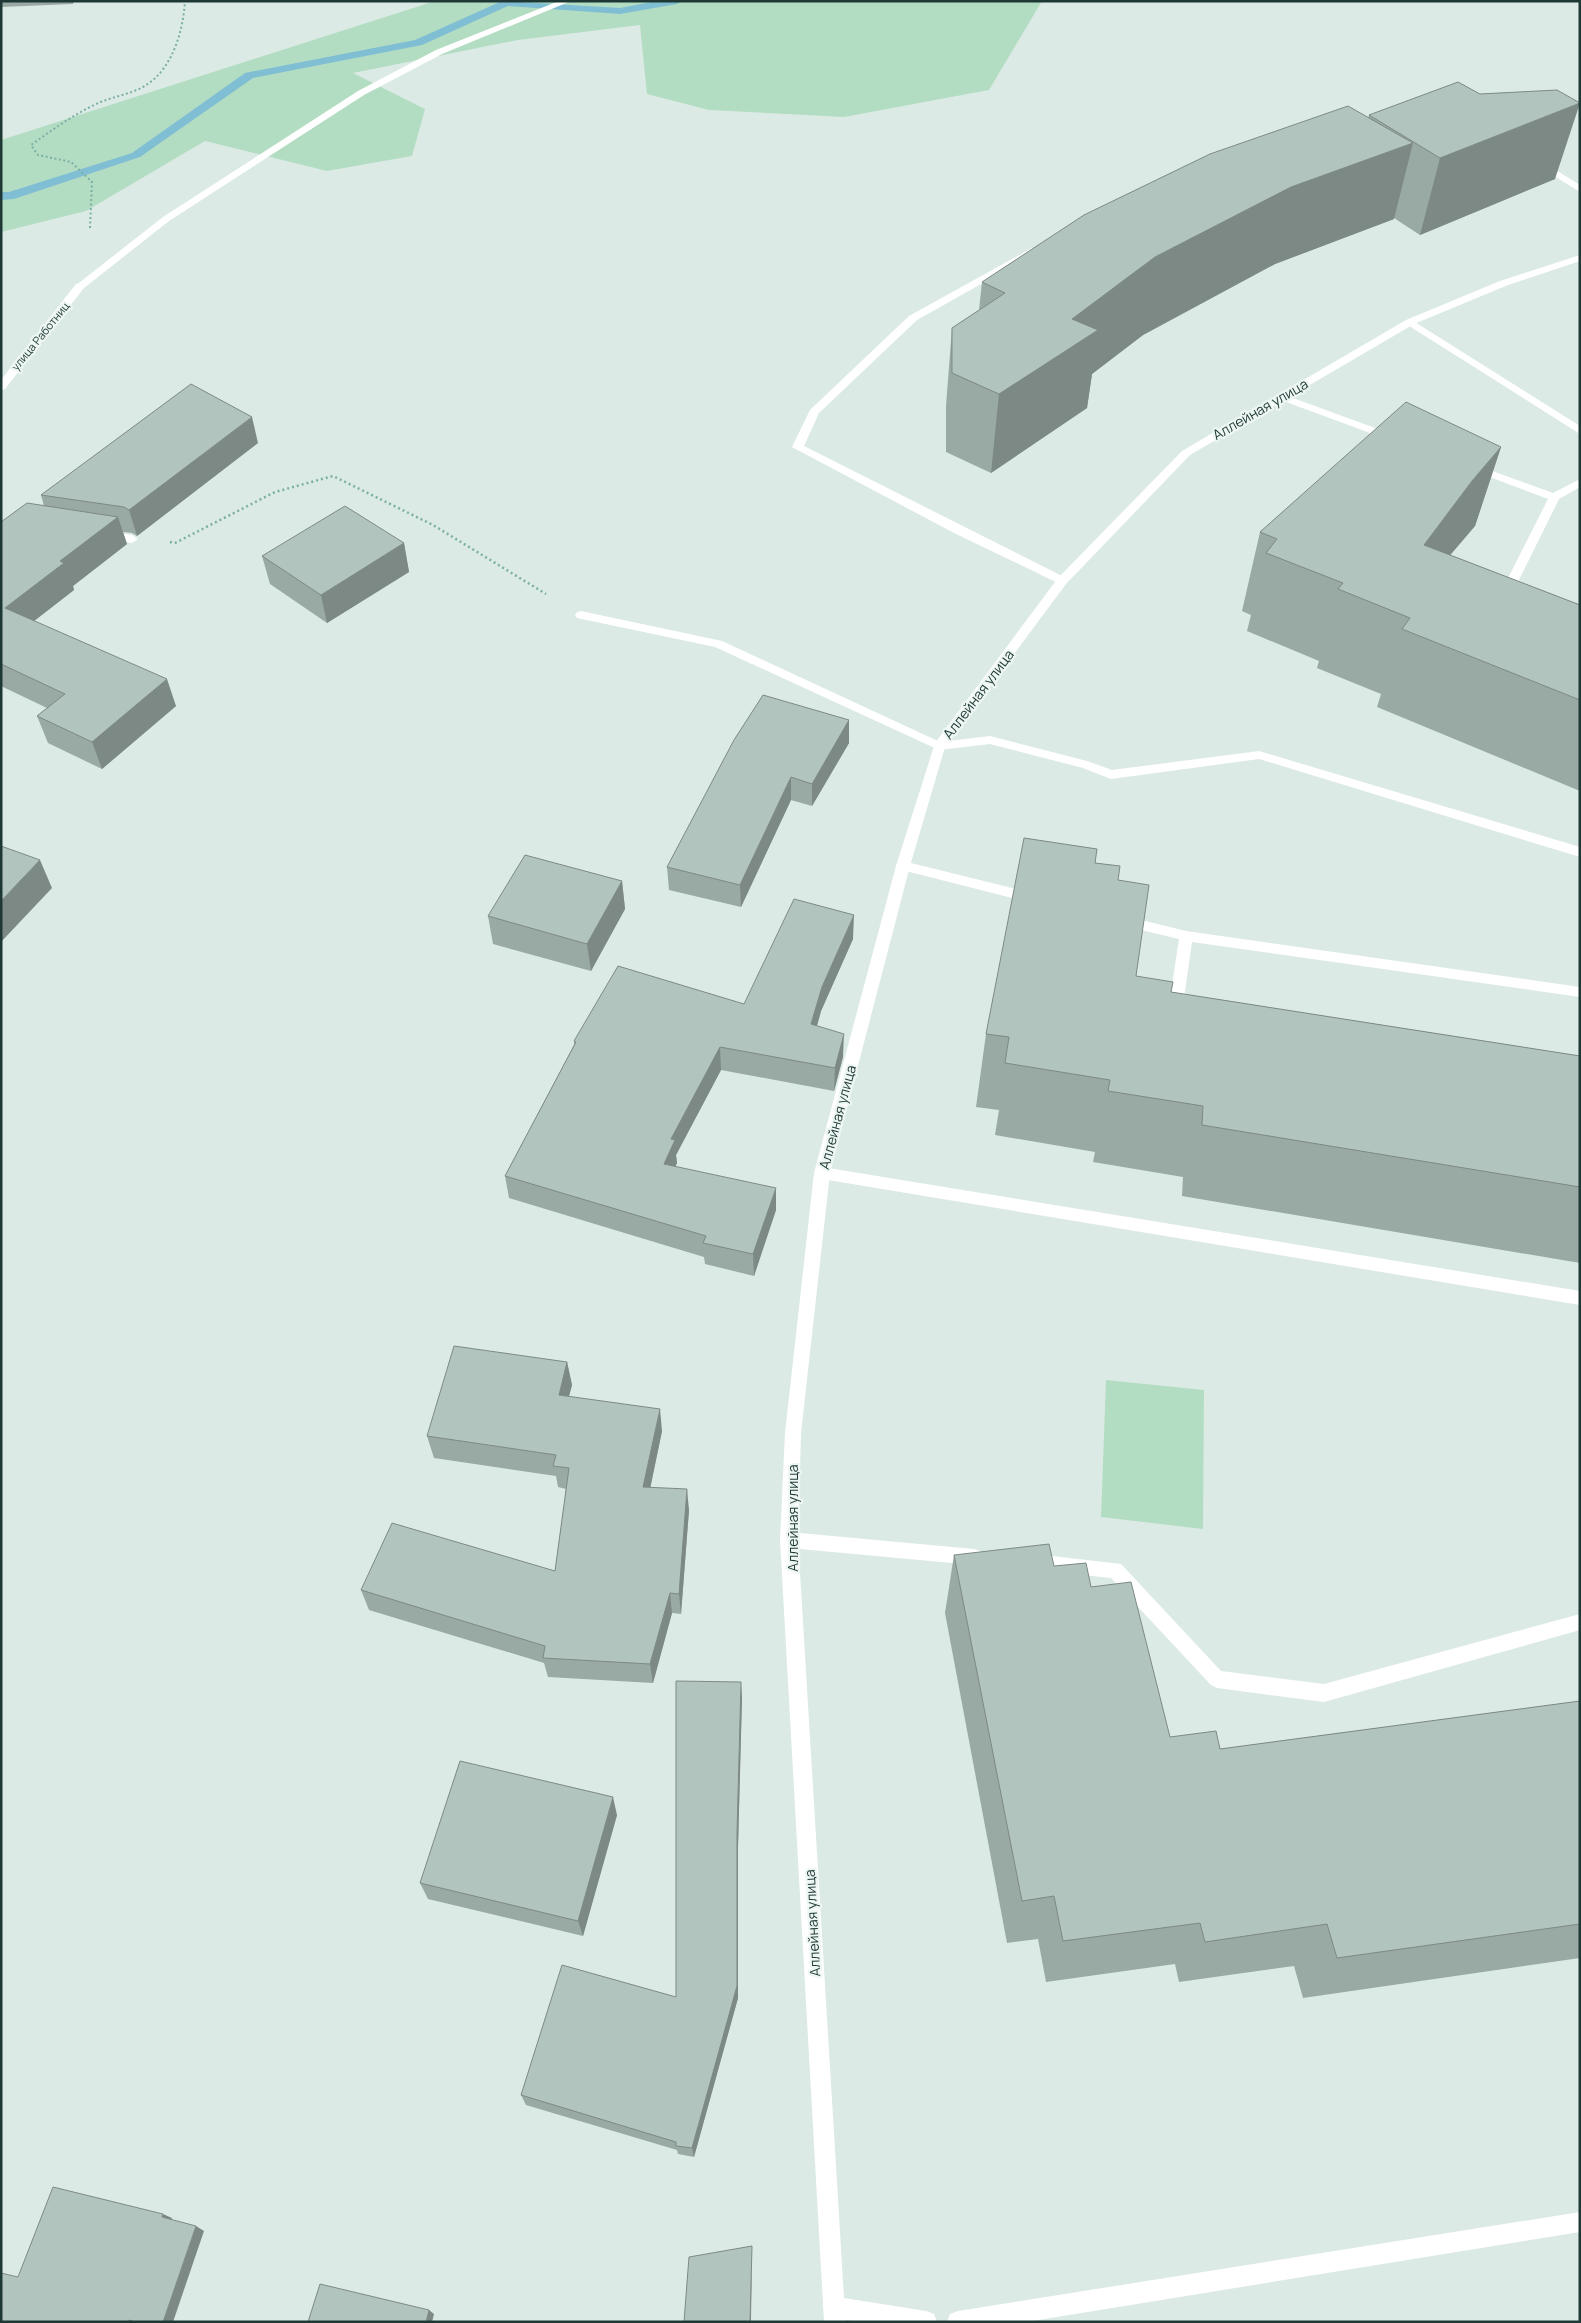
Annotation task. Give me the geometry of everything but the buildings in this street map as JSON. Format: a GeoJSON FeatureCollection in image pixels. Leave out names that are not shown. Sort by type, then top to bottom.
{"type":"FeatureCollection","features":[{"type":"Feature","properties":{"kind":"street","name":"улица Работниц"},"geometry":{"type":"LineString","coordinates":[[1,387],[80,286],[166,218],[360,93],[439,52],[567,1]]}},
{"type":"Feature","properties":{"kind":"street"},"geometry":{"type":"LineString","coordinates":[[1531,158],[1580,189]]}},
{"type":"Feature","properties":{"kind":"street"},"geometry":{"type":"LineString","coordinates":[[1043,245],[913,318],[814,412],[798,447],[958,530],[1062,581]]}},
{"type":"Feature","properties":{"kind":"street","name":"Аллейная улица"},"geometry":{"type":"LineString","coordinates":[[835,2314],[790,1540],[793,1433],[822,1173],[903,866],[939,746],[1062,581],[1186,453],[1410,322],[1504,283],[1580,258]]}},
{"type":"Feature","properties":{"kind":"street"},"geometry":{"type":"LineString","coordinates":[[1410,322],[1580,431]]}},
{"type":"Feature","properties":{"kind":"street"},"geometry":{"type":"LineString","coordinates":[[1282,397],[1409,444]]}},
{"type":"Feature","properties":{"kind":"street"},"geometry":{"type":"LineString","coordinates":[[1463,464],[1554,497]]}},
{"type":"Feature","properties":{"kind":"street"},"geometry":{"type":"LineString","coordinates":[[1511,603],[1504,598],[1554,497],[1580,482]]}},
{"type":"Feature","properties":{"kind":"street"},"geometry":{"type":"LineString","coordinates":[[93,533],[132,539]]}},
{"type":"Feature","properties":{"kind":"street"},"geometry":{"type":"LineString","coordinates":[[581,615],[718,644],[939,746],[990,740],[1087,765],[1111,775],[1259,755],[1580,852]]}},
{"type":"Feature","properties":{"kind":"street"},"geometry":{"type":"LineString","coordinates":[[903,866],[1044,901]]}},
{"type":"Feature","properties":{"kind":"street"},"geometry":{"type":"LineString","coordinates":[[1110,917],[1186,936],[1580,992]]}},
{"type":"Feature","properties":{"kind":"street"},"geometry":{"type":"LineString","coordinates":[[1174,1021],[1186,936]]}},
{"type":"Feature","properties":{"kind":"street"},"geometry":{"type":"LineString","coordinates":[[822,1173],[1580,1298]]}},
{"type":"Feature","properties":{"kind":"street"},"geometry":{"type":"LineString","coordinates":[[790,1540],[987,1558]]}},
{"type":"Feature","properties":{"kind":"street"},"geometry":{"type":"LineString","coordinates":[[1016,1561],[1115,1570],[1217,1679],[1324,1693],[1580,1622]]}},
{"type":"Feature","properties":{"kind":"street"},"geometry":{"type":"LineString","coordinates":[[958,2322],[1580,2222]]}},
{"type":"Feature","properties":{"kind":"street"},"geometry":{"type":"LineString","coordinates":[[835,2314],[926,2322]]}},
{"type":"Feature","properties":{"kind":"path"},"geometry":{"type":"LineString","coordinates":[[92,182],[70,162],[38,155],[31,145],[102,101],[145,86],[158,74],[164,68],[176,45],[184,18],[185,1]]}},
{"type":"Feature","properties":{"kind":"path"},"geometry":{"type":"LineString","coordinates":[[132,539],[175,543],[275,492],[333,476],[433,525],[581,615]]}},
{"type":"Feature","properties":{"kind":"green space"},"geometry":{"type":"Polygon","coordinates":[[[435,1],[1042,1],[989,90],[844,117],[709,110],[647,94],[640,25],[518,40],[353,73],[425,109],[412,156],[327,171],[205,141],[86,211],[1,232],[1,140],[435,1]]]}},
{"type":"Feature","properties":{"kind":"green space"},"geometry":{"type":"Polygon","coordinates":[[[1106,1380],[1204,1390],[1203,1529],[1101,1517],[1106,1380]]]}},
{"type":"Feature","properties":{"kind":"waterway"},"geometry":{"type":"LineString","coordinates":[[1,196],[10,196],[136,155],[249,75],[418,43],[507,3],[620,11],[677,1]]}}]}
